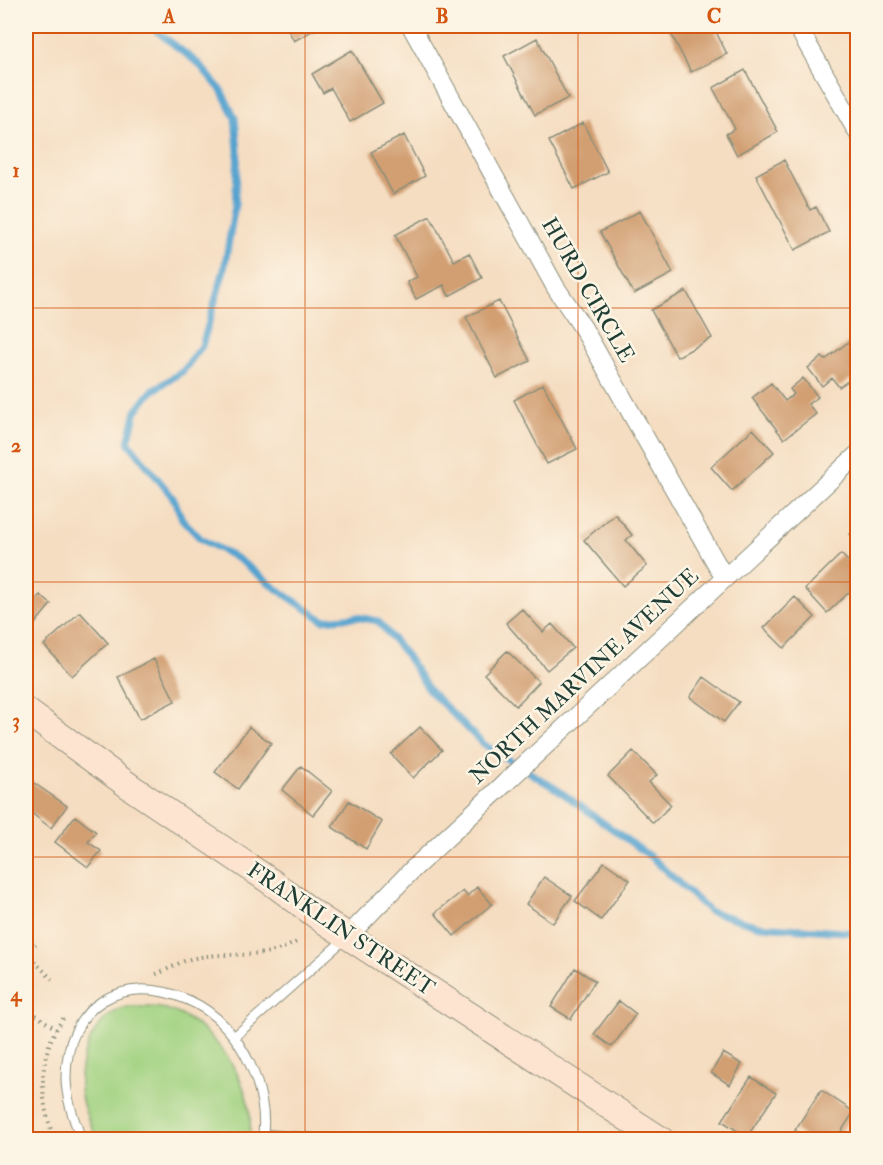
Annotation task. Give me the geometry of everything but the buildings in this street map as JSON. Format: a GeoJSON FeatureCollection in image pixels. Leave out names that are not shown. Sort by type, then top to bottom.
{"type":"FeatureCollection","features":[{"type":"Feature","properties":{"kind":"street","name":"HURD CIRCLE"},"geometry":{"type":"LineString","coordinates":[[411,26],[556,288],[583,328],[724,577]]}},
{"type":"Feature","properties":{"kind":"street"},"geometry":{"type":"LineString","coordinates":[[797,26],[858,132]]}},
{"type":"Feature","properties":{"kind":"street","name":"NORTH MARVINE AVENUE"},"geometry":{"type":"LineString","coordinates":[[348,936],[422,861],[858,454]]}},
{"type":"Feature","properties":{"kind":"street","name":"FRANKLIN STREET"},"geometry":{"type":"LineString","coordinates":[[26,711],[132,788],[348,936],[659,1139]]}},
{"type":"Feature","properties":{"kind":"lane"},"geometry":{"type":"LineString","coordinates":[[234,1037],[348,936]]}},
{"type":"Feature","properties":{"kind":"lane"},"geometry":{"type":"LineString","coordinates":[[82,1140],[68,1095],[67,1065],[72,1040],[77,1029],[101,1002],[128,990],[140,989],[171,993],[204,1007],[234,1037],[247,1056],[256,1079],[263,1107],[263,1137],[333,1140]]}},
{"type":"Feature","properties":{"kind":"path"},"geometry":{"type":"LineString","coordinates":[[147,973],[157,974],[192,958],[257,955],[273,952],[300,940]]}},
{"type":"Feature","properties":{"kind":"path"},"geometry":{"type":"LineString","coordinates":[[36,944],[26,953],[52,979]]}},
{"type":"Feature","properties":{"kind":"path"},"geometry":{"type":"LineString","coordinates":[[26,1008],[56,1029]]}},
{"type":"Feature","properties":{"kind":"green space"},"geometry":{"type":"Polygon","coordinates":[[[126,1007],[163,1008],[184,1017],[201,1028],[230,1060],[247,1100],[250,1120],[249,1139],[98,1139],[86,1114],[80,1087],[82,1064],[90,1040],[96,1029],[113,1013],[126,1007]]]}},
{"type":"Feature","properties":{"kind":"waterway"},"geometry":{"type":"LineString","coordinates":[[150,26],[199,64],[221,90],[235,118],[238,151],[235,205],[224,270],[202,346],[183,371],[151,392],[136,411],[128,442],[174,499],[182,519],[201,539],[238,559],[323,620],[357,617],[378,621],[406,655],[429,690],[483,744],[558,790],[651,857],[709,911],[759,926],[858,933]]}}]}
